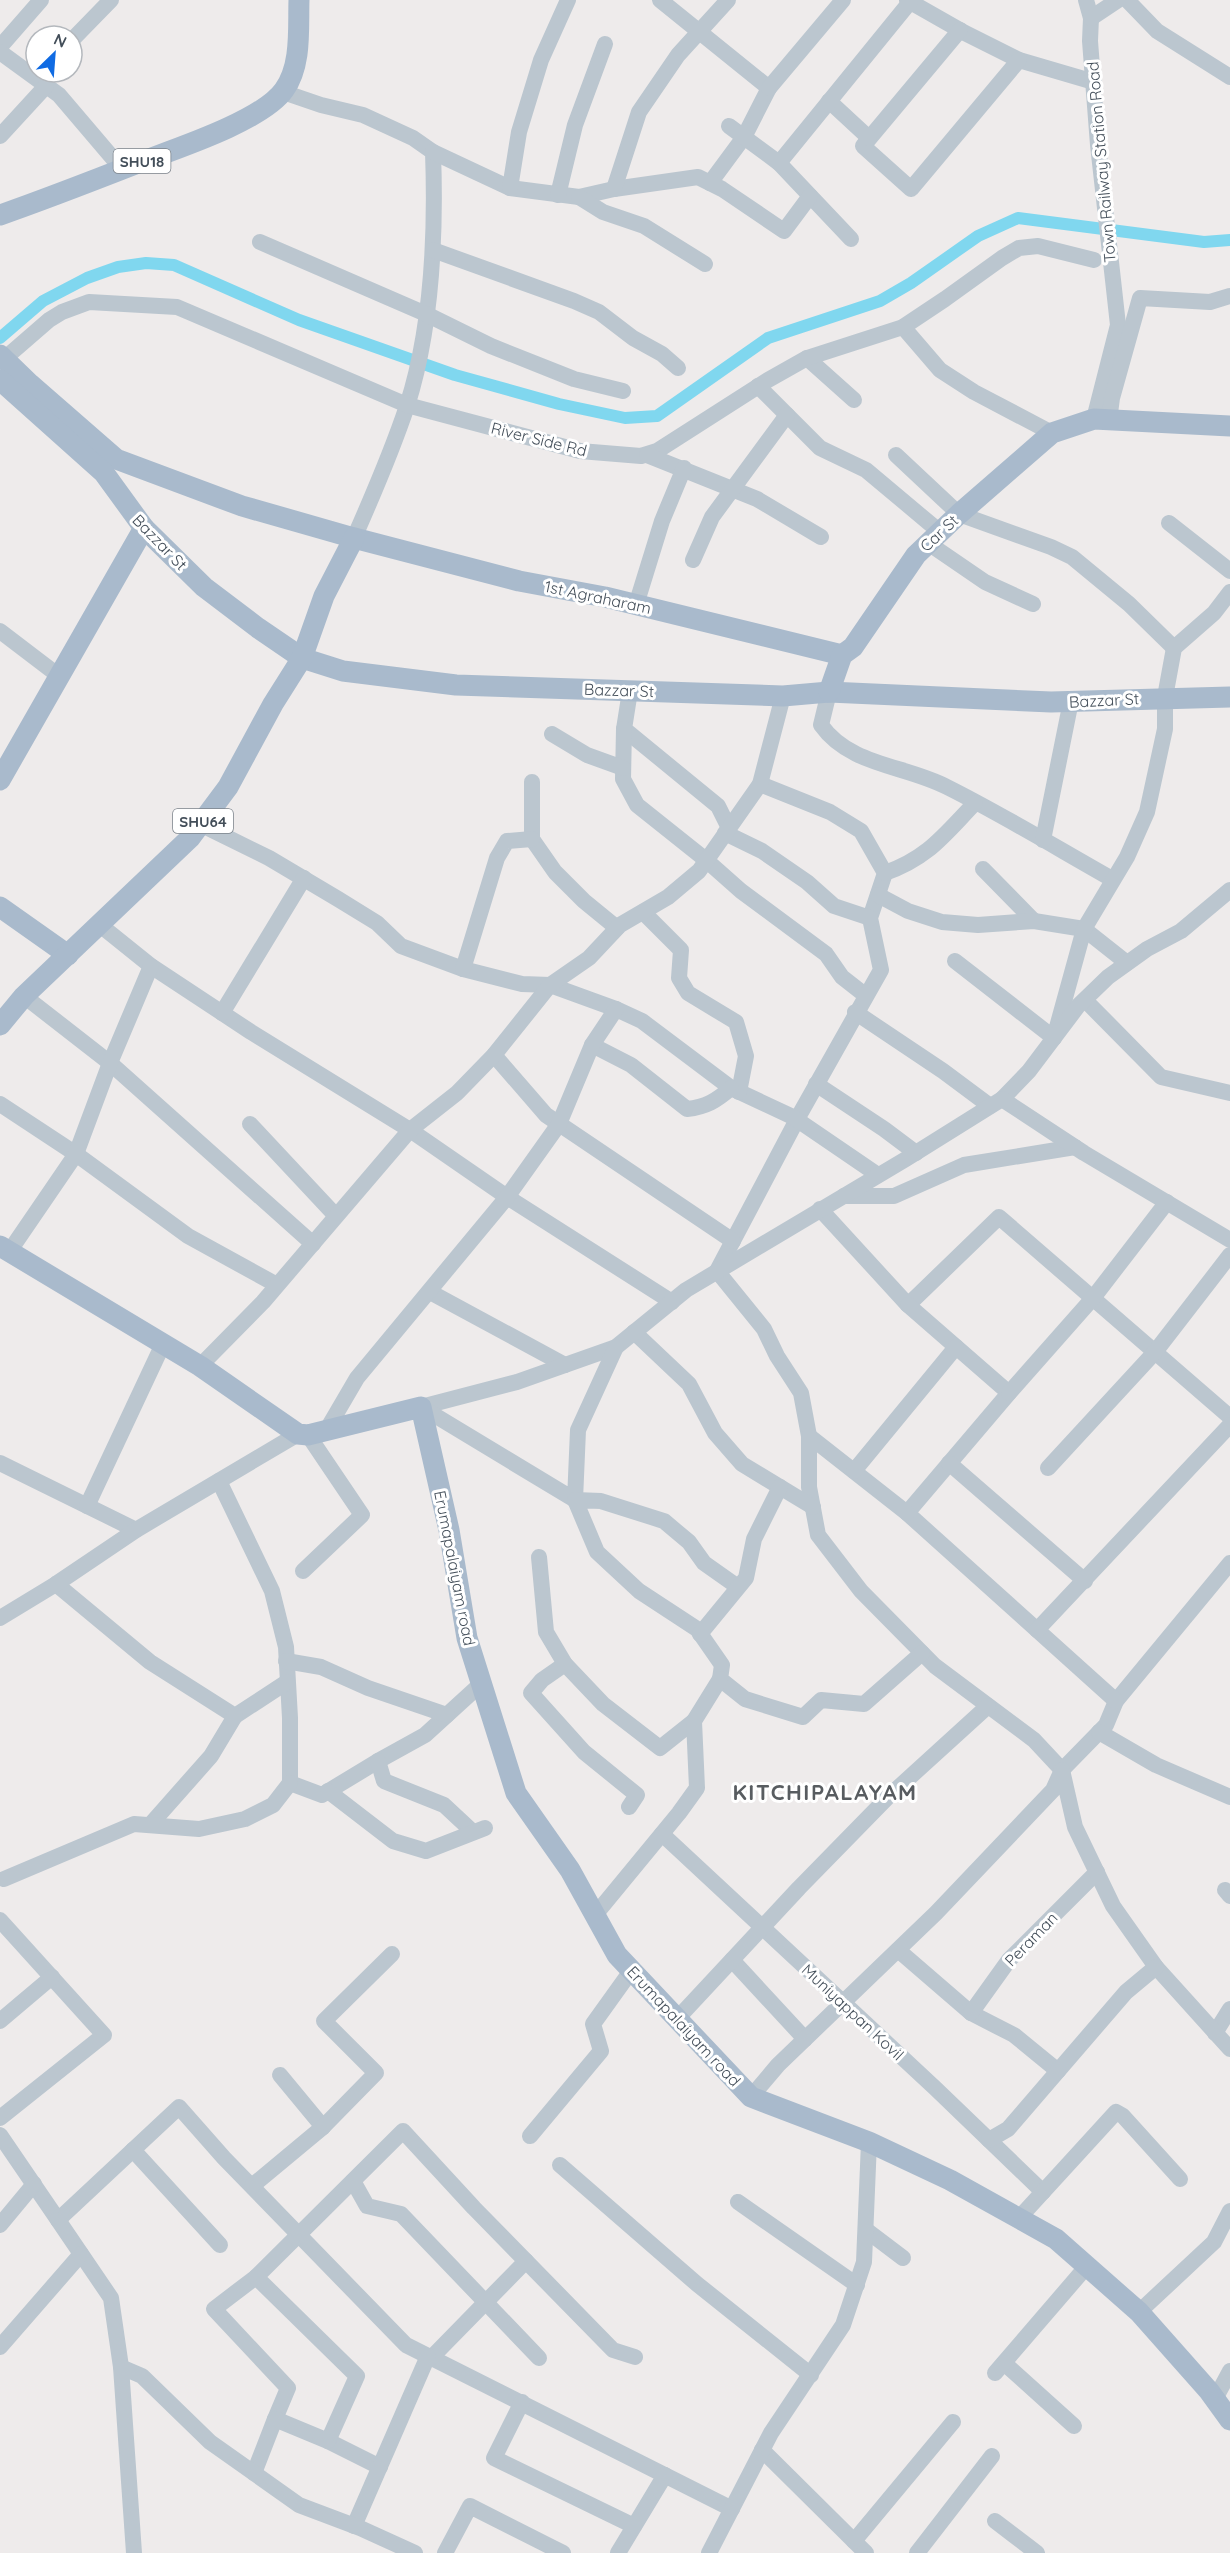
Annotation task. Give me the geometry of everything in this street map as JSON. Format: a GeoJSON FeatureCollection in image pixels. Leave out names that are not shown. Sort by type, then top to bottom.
{"type":"FeatureCollection","features":[{"type":"Feature","properties":{"kind":"main road"},"geometry":{"type":"LineString","coordinates":[[281,94],[286,62],[285,0]]}},
{"type":"Feature","properties":{"kind":"main road"},"geometry":{"type":"LineString","coordinates":[[281,94],[293,70],[297,54],[299,0]]}},
{"type":"Feature","properties":{"kind":"main road","name":"SHU18"},"geometry":{"type":"LineString","coordinates":[[0,216],[122,170],[241,121],[281,94]]}},
{"type":"Feature","properties":{"kind":"main road"},"geometry":{"type":"LineString","coordinates":[[4,376],[110,466]]}},
{"type":"Feature","properties":{"kind":"main road"},"geometry":{"type":"LineString","coordinates":[[1102,420],[1230,426]]}},
{"type":"Feature","properties":{"kind":"main road","name":"Car St"},"geometry":{"type":"LineString","coordinates":[[829,692],[842,655],[853,647],[916,555],[959,514],[1052,434],[1102,420]]}},
{"type":"Feature","properties":{"kind":"main road","name":"Bazzar St"},"geometry":{"type":"LineString","coordinates":[[110,466],[144,528],[204,587],[302,658],[343,671],[456,685],[783,696],[829,692],[1071,701],[1230,697]]}},
{"type":"Feature","properties":{"kind":"main road","name":"1st Agraharam"},"geometry":{"type":"LineString","coordinates":[[110,466],[354,538],[519,581],[636,605],[842,655]]}},
{"type":"Feature","properties":{"kind":"main road"},"geometry":{"type":"LineString","coordinates":[[0,780],[144,528]]}},
{"type":"Feature","properties":{"kind":"main road","name":"SHU64"},"geometry":{"type":"LineString","coordinates":[[0,1025],[24,996],[190,838],[228,787],[273,704],[302,658],[324,596],[354,538]]}},
{"type":"Feature","properties":{"kind":"main road"},"geometry":{"type":"LineString","coordinates":[[0,907],[68,956]]}},
{"type":"Feature","properties":{"kind":"main road"},"geometry":{"type":"LineString","coordinates":[[5,1249],[311,1433],[421,1407]]}},
{"type":"Feature","properties":{"kind":"main road","name":"Erumapalaiyam road"},"geometry":{"type":"LineString","coordinates":[[421,1407],[449,1530],[467,1638],[516,1793],[570,1870],[617,1955],[676,2020],[752,2097],[869,2142],[950,2180],[1056,2239],[1139,2312],[1215,2399],[1230,2420]]}},
{"type":"Feature","properties":{"kind":"street"},"geometry":{"type":"LineString","coordinates":[[24,66],[0,49],[41,0]]}},
{"type":"Feature","properties":{"kind":"street"},"geometry":{"type":"LineString","coordinates":[[84,28],[111,0]]}},
{"type":"Feature","properties":{"kind":"street"},"geometry":{"type":"LineString","coordinates":[[510,188],[519,132],[541,60],[568,0]]}},
{"type":"Feature","properties":{"kind":"street"},"geometry":{"type":"LineString","coordinates":[[660,0],[698,33],[769,88]]}},
{"type":"Feature","properties":{"kind":"street"},"geometry":{"type":"LineString","coordinates":[[614,189],[639,112],[678,55],[728,0]]}},
{"type":"Feature","properties":{"kind":"street"},"geometry":{"type":"LineString","coordinates":[[710,183],[744,137],[769,88],[843,0]]}},
{"type":"Feature","properties":{"kind":"street","name":"Town Railway Station Road"},"geometry":{"type":"LineString","coordinates":[[1086,0],[1091,18],[1090,41],[1098,145],[1118,325],[1102,420]]}},
{"type":"Feature","properties":{"kind":"street"},"geometry":{"type":"LineString","coordinates":[[1091,18],[1118,0]]}},
{"type":"Feature","properties":{"kind":"street"},"geometry":{"type":"LineString","coordinates":[[1126,0],[1157,31],[1230,77]]}},
{"type":"Feature","properties":{"kind":"street"},"geometry":{"type":"LineString","coordinates":[[779,163],[909,1],[1019,60],[1094,82]]}},
{"type":"Feature","properties":{"kind":"street"},"geometry":{"type":"LineString","coordinates":[[960,30],[863,146],[910,189],[1019,60]]}},
{"type":"Feature","properties":{"kind":"street"},"geometry":{"type":"LineString","coordinates":[[558,195],[574,125],[605,44]]}},
{"type":"Feature","properties":{"kind":"street"},"geometry":{"type":"LineString","coordinates":[[0,136],[37,84]]}},
{"type":"Feature","properties":{"kind":"street"},"geometry":{"type":"LineString","coordinates":[[47,84],[122,170]]}},
{"type":"Feature","properties":{"kind":"street"},"geometry":{"type":"LineString","coordinates":[[281,94],[363,115],[413,138],[433,152],[510,188],[579,197],[614,189],[698,177],[784,231],[810,196]]}},
{"type":"Feature","properties":{"kind":"street"},"geometry":{"type":"LineString","coordinates":[[829,101],[869,138]]}},
{"type":"Feature","properties":{"kind":"street"},"geometry":{"type":"LineString","coordinates":[[729,126],[779,163],[851,239]]}},
{"type":"Feature","properties":{"kind":"street"},"geometry":{"type":"LineString","coordinates":[[354,538],[407,405],[422,340],[436,215],[433,152]]}},
{"type":"Feature","properties":{"kind":"street"},"geometry":{"type":"LineString","coordinates":[[579,197],[603,212],[644,226],[705,264]]}},
{"type":"Feature","properties":{"kind":"street"},"geometry":{"type":"LineString","coordinates":[[260,242],[426,314],[491,346],[574,379],[623,391]]}},
{"type":"Feature","properties":{"kind":"street","name":"River Side Rd"},"geometry":{"type":"LineString","coordinates":[[4,376],[49,320],[62,312],[90,302],[177,307],[407,405],[580,452],[641,456],[657,451],[758,386],[807,358],[903,327],[1019,248],[1038,246],[1094,260]]}},
{"type":"Feature","properties":{"kind":"street"},"geometry":{"type":"LineString","coordinates":[[433,250],[574,300],[599,312],[633,338],[662,354],[678,368]]}},
{"type":"Feature","properties":{"kind":"street"},"geometry":{"type":"LineString","coordinates":[[1102,420],[1112,398],[1140,298],[1210,302],[1230,296]]}},
{"type":"Feature","properties":{"kind":"street"},"geometry":{"type":"LineString","coordinates":[[903,327],[940,369],[974,392],[1052,434]]}},
{"type":"Feature","properties":{"kind":"street"},"geometry":{"type":"LineString","coordinates":[[807,358],[855,400]]}},
{"type":"Feature","properties":{"kind":"street"},"geometry":{"type":"LineString","coordinates":[[758,386],[820,448],[866,470],[934,538],[985,582],[1033,604]]}},
{"type":"Feature","properties":{"kind":"street"},"geometry":{"type":"LineString","coordinates":[[693,560],[712,517],[787,415]]}},
{"type":"Feature","properties":{"kind":"street"},"geometry":{"type":"LineString","coordinates":[[646,454],[757,499],[821,537]]}},
{"type":"Feature","properties":{"kind":"street"},"geometry":{"type":"LineString","coordinates":[[896,455],[959,514],[1051,547],[1072,557],[1129,604],[1174,648]]}},
{"type":"Feature","properties":{"kind":"street"},"geometry":{"type":"LineString","coordinates":[[636,605],[662,520],[684,468]]}},
{"type":"Feature","properties":{"kind":"street"},"geometry":{"type":"LineString","coordinates":[[1168,523],[1230,571]]}},
{"type":"Feature","properties":{"kind":"street"},"geometry":{"type":"LineString","coordinates":[[1054,1038],[1084,929],[1126,857],[1147,812],[1165,729],[1165,697],[1174,648],[1214,613],[1229,594]]}},
{"type":"Feature","properties":{"kind":"street"},"geometry":{"type":"LineString","coordinates":[[0,631],[59,676]]}},
{"type":"Feature","properties":{"kind":"street"},"geometry":{"type":"LineString","coordinates":[[630,691],[624,729],[623,779],[637,805],[741,891],[826,954],[842,977],[865,995]]}},
{"type":"Feature","properties":{"kind":"street"},"geometry":{"type":"LineString","coordinates":[[829,692],[821,724],[831,739],[854,754],[945,785],[1112,879]]}},
{"type":"Feature","properties":{"kind":"street"},"geometry":{"type":"LineString","coordinates":[[200,1366],[277,1285],[410,1130],[457,1093],[494,1055],[550,985],[589,958],[618,928],[668,897],[699,871],[760,784],[783,696]]}},
{"type":"Feature","properties":{"kind":"street"},"geometry":{"type":"LineString","coordinates":[[1043,840],[1071,701]]}},
{"type":"Feature","properties":{"kind":"street"},"geometry":{"type":"LineString","coordinates":[[624,729],[718,806],[727,831],[762,851],[807,882],[834,906],[870,918]]}},
{"type":"Feature","properties":{"kind":"street"},"geometry":{"type":"LineString","coordinates":[[552,734],[587,755],[623,768]]}},
{"type":"Feature","properties":{"kind":"street"},"geometry":{"type":"LineString","coordinates":[[532,782],[531,838],[555,872],[584,901],[618,928]]}},
{"type":"Feature","properties":{"kind":"street"},"geometry":{"type":"LineString","coordinates":[[717,1271],[855,1012],[881,969],[870,918],[885,873],[861,831],[830,812],[760,784]]}},
{"type":"Feature","properties":{"kind":"street"},"geometry":{"type":"LineString","coordinates":[[885,873],[907,866],[930,849],[975,802]]}},
{"type":"Feature","properties":{"kind":"street"},"geometry":{"type":"LineString","coordinates":[[200,824],[304,878],[377,923],[401,946],[463,969],[522,984],[550,985],[642,1021],[735,1090],[797,1120],[878,1175]]}},
{"type":"Feature","properties":{"kind":"street"},"geometry":{"type":"LineString","coordinates":[[463,969],[497,858],[507,841],[531,838]]}},
{"type":"Feature","properties":{"kind":"street"},"geometry":{"type":"LineString","coordinates":[[983,869],[1034,921]]}},
{"type":"Feature","properties":{"kind":"street"},"geometry":{"type":"LineString","coordinates":[[222,1013],[304,878]]}},
{"type":"Feature","properties":{"kind":"street"},"geometry":{"type":"LineString","coordinates":[[421,1407],[517,1382],[616,1347],[672,1302],[717,1271],[996,1103],[1029,1071],[1085,1000],[1108,977],[1147,949],[1181,931],[1230,890]]}},
{"type":"Feature","properties":{"kind":"street"},"geometry":{"type":"LineString","coordinates":[[878,896],[908,911],[942,922],[978,925],[1034,921],[1084,929],[1127,963]]}},
{"type":"Feature","properties":{"kind":"street"},"geometry":{"type":"LineString","coordinates":[[592,1045],[631,1065],[687,1109],[704,1107],[735,1090],[746,1056],[736,1022],[688,993],[679,978],[681,950],[643,912]]}},
{"type":"Feature","properties":{"kind":"street"},"geometry":{"type":"LineString","coordinates":[[100,925],[151,966],[222,1013],[410,1130],[507,1197],[672,1302]]}},
{"type":"Feature","properties":{"kind":"street"},"geometry":{"type":"LineString","coordinates":[[955,961],[1054,1038]]}},
{"type":"Feature","properties":{"kind":"street"},"geometry":{"type":"LineString","coordinates":[[5,1249],[76,1154],[110,1063],[151,966]]}},
{"type":"Feature","properties":{"kind":"street"},"geometry":{"type":"LineString","coordinates":[[24,996],[110,1063],[313,1244]]}},
{"type":"Feature","properties":{"kind":"street"},"geometry":{"type":"LineString","coordinates":[[1085,1000],[1161,1077],[1230,1093]]}},
{"type":"Feature","properties":{"kind":"street"},"geometry":{"type":"LineString","coordinates":[[0,1618],[56,1584],[135,1530],[219,1481],[311,1433],[507,1197],[559,1124],[592,1045],[616,1009]]}},
{"type":"Feature","properties":{"kind":"street"},"geometry":{"type":"LineString","coordinates":[[855,1012],[943,1071],[1230,1240]]}},
{"type":"Feature","properties":{"kind":"street"},"geometry":{"type":"LineString","coordinates":[[494,1055],[546,1115],[733,1241]]}},
{"type":"Feature","properties":{"kind":"street"},"geometry":{"type":"LineString","coordinates":[[816,1084],[916,1153]]}},
{"type":"Feature","properties":{"kind":"street"},"geometry":{"type":"LineString","coordinates":[[0,1104],[76,1154],[188,1236],[277,1285]]}},
{"type":"Feature","properties":{"kind":"street"},"geometry":{"type":"LineString","coordinates":[[250,1124],[336,1216]]}},
{"type":"Feature","properties":{"kind":"street"},"geometry":{"type":"LineString","coordinates":[[843,1196],[894,1196],[964,1165],[1075,1147]]}},
{"type":"Feature","properties":{"kind":"street"},"geometry":{"type":"LineString","coordinates":[[907,1513],[1093,1298],[1167,1202]]}},
{"type":"Feature","properties":{"kind":"street"},"geometry":{"type":"LineString","coordinates":[[820,1209],[908,1305],[1009,1393]]}},
{"type":"Feature","properties":{"kind":"street"},"geometry":{"type":"LineString","coordinates":[[908,1305],[999,1217],[1230,1417]]}},
{"type":"Feature","properties":{"kind":"street"},"geometry":{"type":"LineString","coordinates":[[1048,1468],[1155,1352],[1230,1255]]}},
{"type":"Feature","properties":{"kind":"street"},"geometry":{"type":"LineString","coordinates":[[717,1271],[764,1329],[777,1356],[801,1393],[809,1436],[809,1487],[818,1535],[861,1591],[935,1666],[1034,1740],[1062,1770],[1075,1827],[1113,1906],[1156,1967],[1230,2049]]}},
{"type":"Feature","properties":{"kind":"street"},"geometry":{"type":"LineString","coordinates":[[430,1292],[565,1365]]}},
{"type":"Feature","properties":{"kind":"street"},"geometry":{"type":"LineString","coordinates":[[634,1332],[689,1384],[715,1433],[742,1464],[813,1507]]}},
{"type":"Feature","properties":{"kind":"street"},"geometry":{"type":"LineString","coordinates":[[87,1506],[163,1344]]}},
{"type":"Feature","properties":{"kind":"street"},"geometry":{"type":"LineString","coordinates":[[540,1557],[546,1632],[565,1664],[603,1704],[660,1748],[694,1720],[720,1679],[722,1665],[697,1629],[639,1591],[597,1552],[575,1500],[578,1430],[616,1347]]}},
{"type":"Feature","properties":{"kind":"street"},"geometry":{"type":"LineString","coordinates":[[854,1471],[956,1347]]}},
{"type":"Feature","properties":{"kind":"street"},"geometry":{"type":"LineString","coordinates":[[421,1407],[575,1500],[602,1502],[664,1521],[689,1542],[704,1563],[738,1587]]}},
{"type":"Feature","properties":{"kind":"street"},"geometry":{"type":"LineString","coordinates":[[1037,1630],[1230,1425]]}},
{"type":"Feature","properties":{"kind":"street"},"geometry":{"type":"LineString","coordinates":[[303,1571],[362,1515],[311,1433]]}},
{"type":"Feature","properties":{"kind":"street"},"geometry":{"type":"LineString","coordinates":[[809,1436],[907,1513],[1116,1701]]}},
{"type":"Feature","properties":{"kind":"street"},"geometry":{"type":"LineString","coordinates":[[0,1463],[135,1530]]}},
{"type":"Feature","properties":{"kind":"street"},"geometry":{"type":"LineString","coordinates":[[949,1464],[1084,1581]]}},
{"type":"Feature","properties":{"kind":"street"},"geometry":{"type":"LineString","coordinates":[[1,1879],[134,1824],[199,1829],[245,1819],[273,1804],[290,1783],[290,1718],[286,1647],[272,1591],[219,1481]]}},
{"type":"Feature","properties":{"kind":"street"},"geometry":{"type":"LineString","coordinates":[[700,1634],[746,1578],[754,1539],[780,1487]]}},
{"type":"Feature","properties":{"kind":"street"},"geometry":{"type":"LineString","coordinates":[[752,2097],[778,2065],[936,1913],[1053,1790],[1062,1770],[1106,1725],[1116,1701],[1230,1563]]}},
{"type":"Feature","properties":{"kind":"street"},"geometry":{"type":"LineString","coordinates":[[56,1584],[150,1662],[235,1716]]}},
{"type":"Feature","properties":{"kind":"street"},"geometry":{"type":"LineString","coordinates":[[720,1679],[745,1700],[803,1717],[821,1700],[864,1704],[922,1653]]}},
{"type":"Feature","properties":{"kind":"street"},"geometry":{"type":"LineString","coordinates":[[286,1661],[321,1667],[368,1688],[447,1715]]}},
{"type":"Feature","properties":{"kind":"street"},"geometry":{"type":"LineString","coordinates":[[565,1664],[542,1680],[531,1694],[584,1752],[637,1794],[629,1807]]}},
{"type":"Feature","properties":{"kind":"street"},"geometry":{"type":"LineString","coordinates":[[150,1825],[211,1756],[235,1716],[287,1682]]}},
{"type":"Feature","properties":{"kind":"street"},"geometry":{"type":"LineString","coordinates":[[290,1783],[322,1795],[425,1735],[482,1683]]}},
{"type":"Feature","properties":{"kind":"street"},"geometry":{"type":"LineString","coordinates":[[676,2020],[888,1797],[988,1706]]}},
{"type":"Feature","properties":{"kind":"street"},"geometry":{"type":"LineString","coordinates":[[595,1915],[697,1788],[694,1720]]}},
{"type":"Feature","properties":{"kind":"street"},"geometry":{"type":"LineString","coordinates":[[1099,1732],[1156,1765],[1230,1797]]}},
{"type":"Feature","properties":{"kind":"street"},"geometry":{"type":"LineString","coordinates":[[328,1791],[393,1841],[426,1851],[479,1830],[444,1805],[384,1781],[378,1761]]}},
{"type":"Feature","properties":{"kind":"street","name":"Muniyappan Kovil"},"geometry":{"type":"LineString","coordinates":[[662,1834],[1043,2192]]}},
{"type":"Feature","properties":{"kind":"street","name":"Peraman"},"geometry":{"type":"LineString","coordinates":[[972,2013],[1009,1960],[1097,1872]]}},
{"type":"Feature","properties":{"kind":"street"},"geometry":{"type":"LineString","coordinates":[[0,1920],[111,2037],[0,2118]]}},
{"type":"Feature","properties":{"kind":"street"},"geometry":{"type":"LineString","coordinates":[[898,1950],[972,2013],[1014,2035],[1058,2071]]}},
{"type":"Feature","properties":{"kind":"street"},"geometry":{"type":"LineString","coordinates":[[252,2186],[323,2127],[376,2073],[324,2020],[392,1954]]}},
{"type":"Feature","properties":{"kind":"street"},"geometry":{"type":"LineString","coordinates":[[732,1960],[805,2039]]}},
{"type":"Feature","properties":{"kind":"street"},"geometry":{"type":"LineString","coordinates":[[988,2140],[1008,2129],[1126,1992],[1156,1967]]}},
{"type":"Feature","properties":{"kind":"street"},"geometry":{"type":"LineString","coordinates":[[530,2136],[601,2050],[593,2024],[632,1971]]}},
{"type":"Feature","properties":{"kind":"street"},"geometry":{"type":"LineString","coordinates":[[0,2021],[52,1977]]}},
{"type":"Feature","properties":{"kind":"street"},"geometry":{"type":"LineString","coordinates":[[1215,2032],[1230,2009]]}},
{"type":"Feature","properties":{"kind":"street"},"geometry":{"type":"LineString","coordinates":[[280,2075],[323,2127]]}},
{"type":"Feature","properties":{"kind":"street"},"geometry":{"type":"LineString","coordinates":[[58,2220],[179,2107],[406,2345],[732,2509]]}},
{"type":"Feature","properties":{"kind":"street"},"geometry":{"type":"LineString","coordinates":[[1018,2218],[1116,2112],[1124,2116],[1180,2179]]}},
{"type":"Feature","properties":{"kind":"street"},"geometry":{"type":"LineString","coordinates":[[254,2473],[288,2388],[214,2309],[256,2277],[404,2131],[613,2350],[635,2357]]}},
{"type":"Feature","properties":{"kind":"street"},"geometry":{"type":"LineString","coordinates":[[0,2135],[111,2298],[121,2367],[134,2553]]}},
{"type":"Feature","properties":{"kind":"street"},"geometry":{"type":"LineString","coordinates":[[709,2553],[762,2450],[843,2325],[864,2262],[869,2142]]}},
{"type":"Feature","properties":{"kind":"street"},"geometry":{"type":"LineString","coordinates":[[133,2150],[220,2244]]}},
{"type":"Feature","properties":{"kind":"street"},"geometry":{"type":"LineString","coordinates":[[560,2165],[697,2284],[811,2374]]}},
{"type":"Feature","properties":{"kind":"street"},"geometry":{"type":"LineString","coordinates":[[353,2181],[367,2206],[401,2214],[539,2358]]}},
{"type":"Feature","properties":{"kind":"street"},"geometry":{"type":"LineString","coordinates":[[0,2225],[34,2184]]}},
{"type":"Feature","properties":{"kind":"street"},"geometry":{"type":"LineString","coordinates":[[738,2202],[857,2285]]}},
{"type":"Feature","properties":{"kind":"street"},"geometry":{"type":"LineString","coordinates":[[1139,2312],[1214,2242],[1230,2211]]}},
{"type":"Feature","properties":{"kind":"street"},"geometry":{"type":"LineString","coordinates":[[866,2230],[903,2258]]}},
{"type":"Feature","properties":{"kind":"street"},"geometry":{"type":"LineString","coordinates":[[0,2347],[81,2254]]}},
{"type":"Feature","properties":{"kind":"street"},"geometry":{"type":"LineString","coordinates":[[354,2526],[430,2357],[526,2261]]}},
{"type":"Feature","properties":{"kind":"street"},"geometry":{"type":"LineString","coordinates":[[1074,2427],[999,2368],[1087,2266]]}},
{"type":"Feature","properties":{"kind":"street"},"geometry":{"type":"LineString","coordinates":[[256,2277],[357,2376],[328,2441]]}},
{"type":"Feature","properties":{"kind":"street"},"geometry":{"type":"LineString","coordinates":[[121,2367],[142,2376],[210,2442],[299,2505],[415,2553]]}},
{"type":"Feature","properties":{"kind":"street"},"geometry":{"type":"LineString","coordinates":[[1215,2399],[1230,2371]]}},
{"type":"Feature","properties":{"kind":"street"},"geometry":{"type":"LineString","coordinates":[[522,2402],[494,2458],[634,2526]]}},
{"type":"Feature","properties":{"kind":"street"},"geometry":{"type":"LineString","coordinates":[[275,2419],[328,2441],[380,2467]]}},
{"type":"Feature","properties":{"kind":"street"},"geometry":{"type":"LineString","coordinates":[[762,2450],[860,2547],[953,2422]]}},
{"type":"Feature","properties":{"kind":"street"},"geometry":{"type":"LineString","coordinates":[[917,2553],[992,2456]]}},
{"type":"Feature","properties":{"kind":"street"},"geometry":{"type":"LineString","coordinates":[[618,2553],[665,2475]]}},
{"type":"Feature","properties":{"kind":"street"},"geometry":{"type":"LineString","coordinates":[[445,2553],[470,2506],[563,2553]]}},
{"type":"Feature","properties":{"kind":"street"},"geometry":{"type":"LineString","coordinates":[[995,2521],[1015,2547],[1037,2553]]}},
{"type":"Feature","properties":{"kind":"waterway"},"geometry":{"type":"LineString","coordinates":[[0,338],[43,301],[87,278],[118,267],[146,263],[174,265],[299,320],[455,375],[559,404],[625,418],[657,416],[768,338],[880,301],[911,283],[978,236],[1018,218],[1204,242],[1230,240]]}},
{"type":"Feature","properties":{"kind":"district","name":"KITCHIPALAYAM"},"geometry":{"type":"Point","coordinates":[825,1792]}}]}
